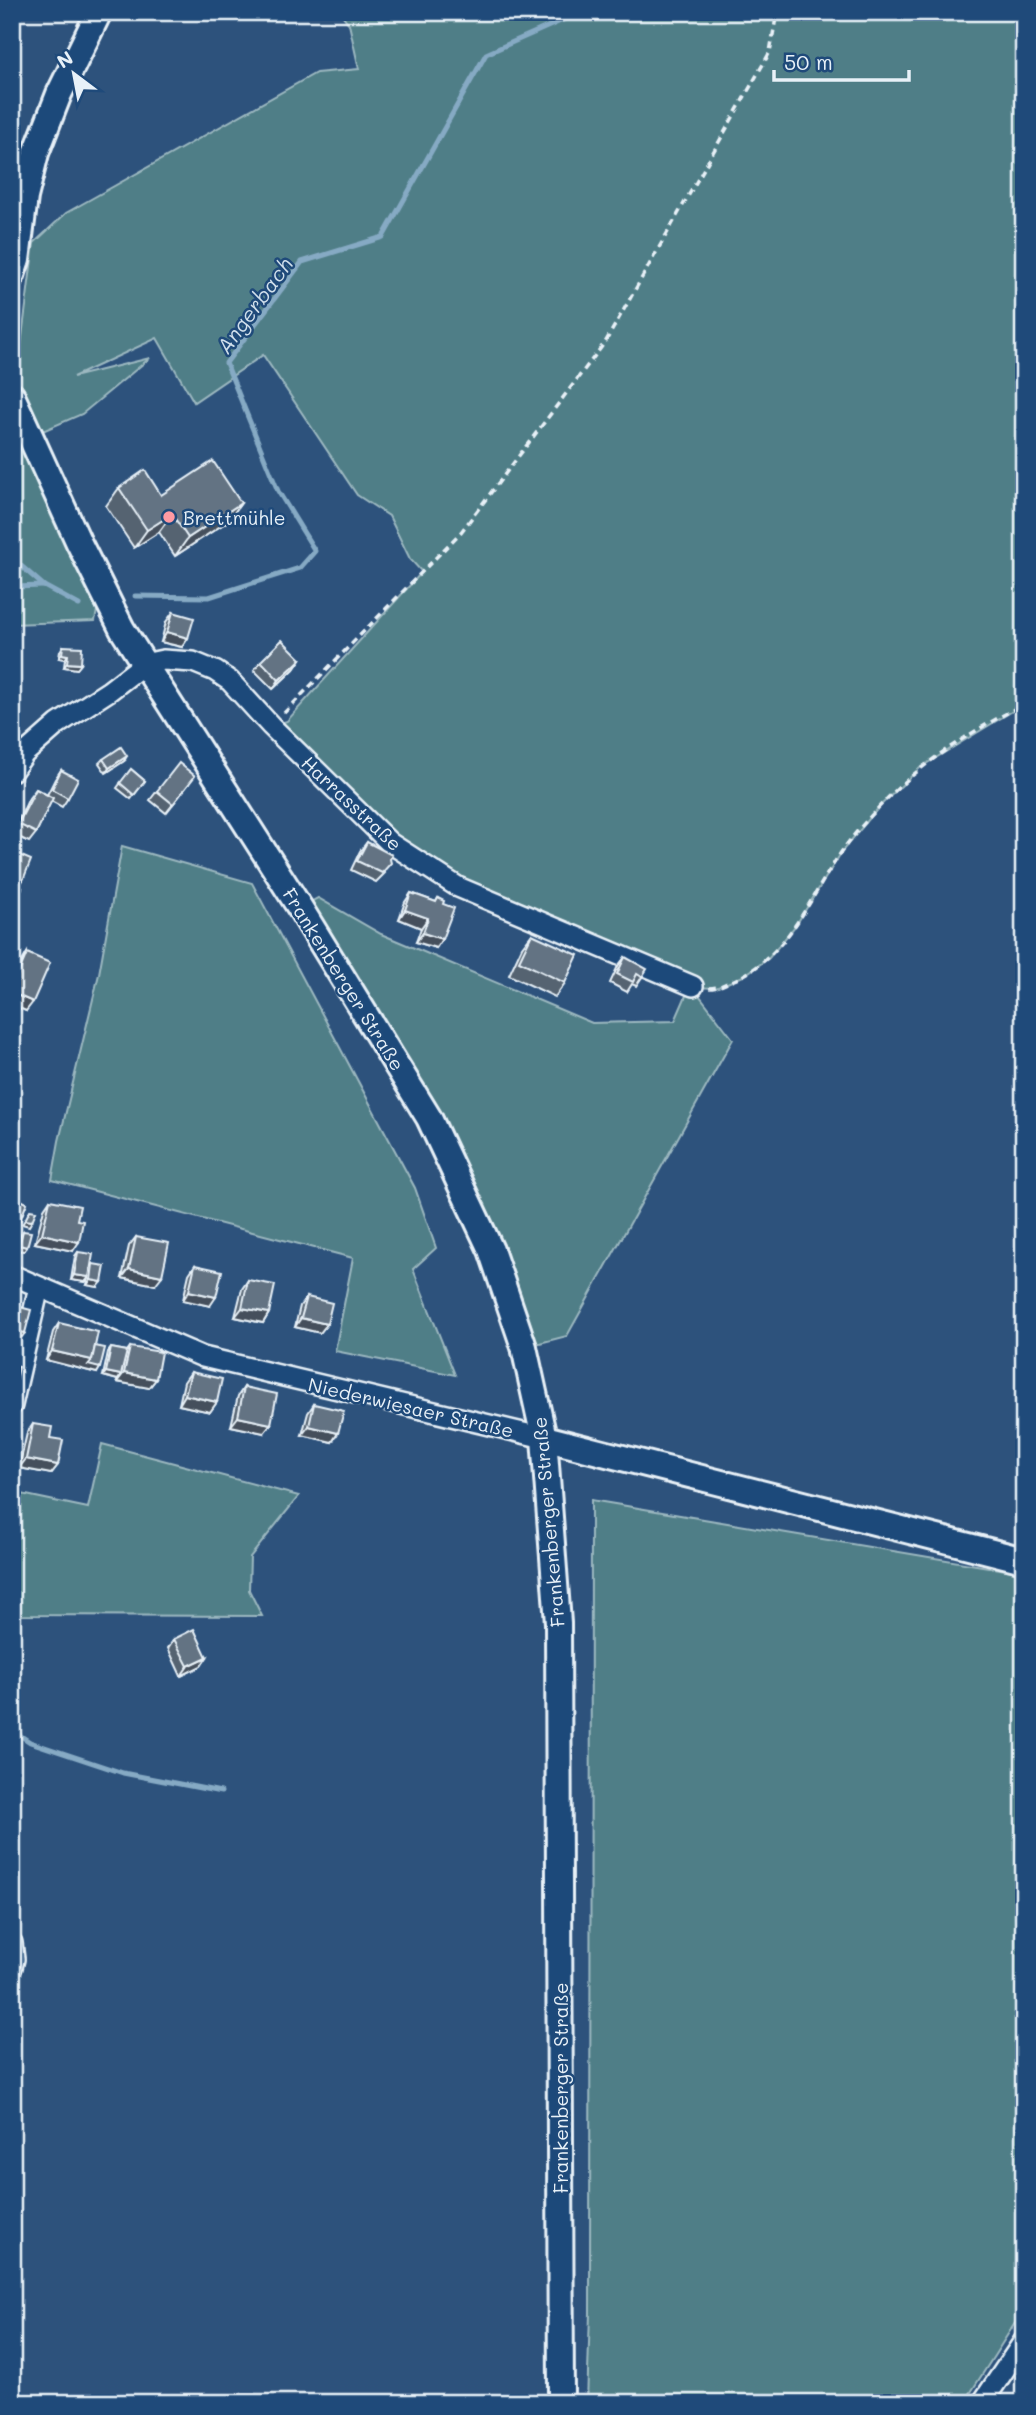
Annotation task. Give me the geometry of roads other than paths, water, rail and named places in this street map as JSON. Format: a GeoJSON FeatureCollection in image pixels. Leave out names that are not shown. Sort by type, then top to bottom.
{"type":"FeatureCollection","features":[{"type":"Feature","properties":{"kind":"main road"},"geometry":{"type":"LineString","coordinates":[[12,275],[17,260],[25,197],[36,153],[59,94],[99,12]]}},
{"type":"Feature","properties":{"kind":"main road","name":"Frankenberger Straße"},"geometry":{"type":"LineString","coordinates":[[12,397],[122,629],[300,908],[429,1118],[491,1250],[524,1347],[544,1438],[558,1623],[561,2403]]}},
{"type":"Feature","properties":{"kind":"main road","name":"Niederwiesaer Straße"},"geometry":{"type":"LineString","coordinates":[[544,1438],[1024,1560]]}},
{"type":"Feature","properties":{"kind":"street","name":"Harrasstraße"},"geometry":{"type":"LineString","coordinates":[[144,664],[163,660],[193,662],[230,681],[271,726],[390,843],[458,887],[692,986]]}},
{"type":"Feature","properties":{"kind":"street"},"geometry":{"type":"LineString","coordinates":[[12,771],[24,754],[58,724],[109,691],[144,664]]}},
{"type":"Feature","properties":{"kind":"street","name":"Niederwiesaer Straße"},"geometry":{"type":"LineString","coordinates":[[12,1275],[203,1357],[544,1438]]}},
{"type":"Feature","properties":{"kind":"street"},"geometry":{"type":"LineString","coordinates":[[12,1405],[39,1287]]}},
{"type":"Feature","properties":{"kind":"street"},"geometry":{"type":"LineString","coordinates":[[12,1943],[12,1967]]}},
{"type":"Feature","properties":{"kind":"street"},"geometry":{"type":"LineString","coordinates":[[982,2403],[1024,2341]]}},
{"type":"Feature","properties":{"kind":"waterway","name":"Angerbach"},"geometry":{"type":"LineString","coordinates":[[135,596],[209,597],[300,568],[315,551],[278,491],[226,363],[302,262],[383,237],[486,54],[581,12]]}},
{"type":"Feature","properties":{"kind":"waterway","name":"Angerbach"},"geometry":{"type":"LineString","coordinates":[[12,558],[44,586],[79,605]]}},
{"type":"Feature","properties":{"kind":"waterway"},"geometry":{"type":"LineString","coordinates":[[12,587],[44,586]]}},
{"type":"Feature","properties":{"kind":"waterway"},"geometry":{"type":"LineString","coordinates":[[12,1730],[30,1742],[123,1773],[221,1792]]}},
{"type":"Feature","properties":{"kind":"place","name":"Brettmühle"},"geometry":{"type":"Point","coordinates":[169,517]}}]}
